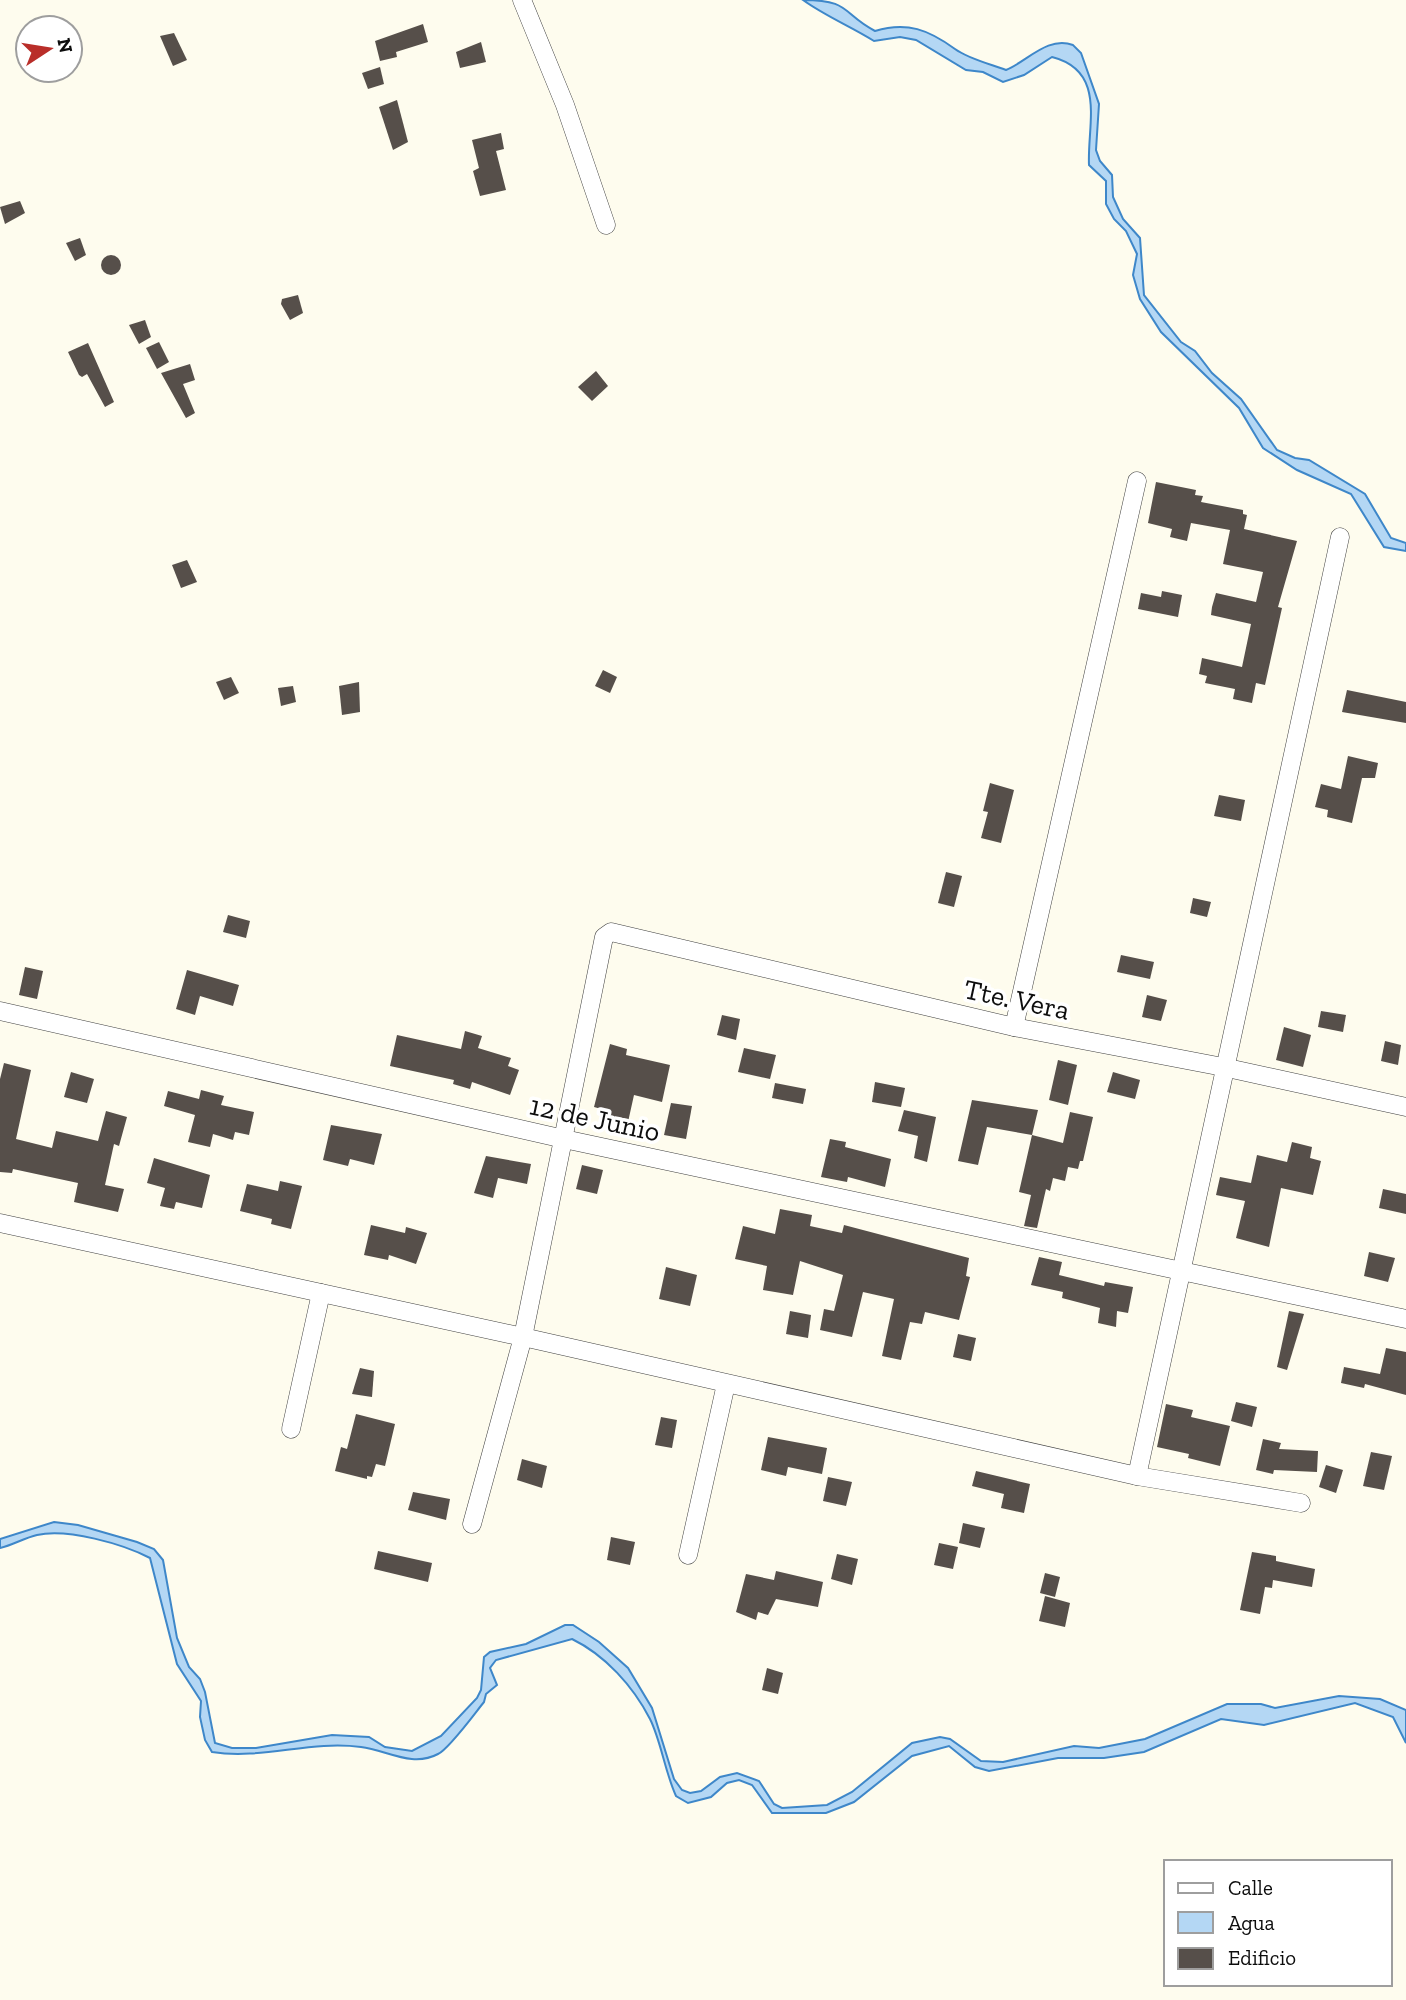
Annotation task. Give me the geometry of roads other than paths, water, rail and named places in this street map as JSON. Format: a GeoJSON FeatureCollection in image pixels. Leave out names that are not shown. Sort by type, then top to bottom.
{"type":"FeatureCollection","features":[{"type":"Feature","properties":{"kind":"street"},"geometry":{"type":"LineString","coordinates":[[522,0],[565,105],[606,225]]}},
{"type":"Feature","properties":{"kind":"street"},"geometry":{"type":"LineString","coordinates":[[1014,1027],[1137,481]]}},
{"type":"Feature","properties":{"kind":"street"},"geometry":{"type":"LineString","coordinates":[[1136,1476],[1340,537]]}},
{"type":"Feature","properties":{"kind":"street","name":"Tte. Vera"},"geometry":{"type":"LineString","coordinates":[[564,1139],[604,937],[611,932],[1014,1027],[1223,1066],[1406,1107]]}},
{"type":"Feature","properties":{"kind":"street","name":"12 de Junio"},"geometry":{"type":"LineString","coordinates":[[0,1011],[564,1139],[1406,1319]]}},
{"type":"Feature","properties":{"kind":"street"},"geometry":{"type":"LineString","coordinates":[[472,1524],[523,1337],[564,1139]]}},
{"type":"Feature","properties":{"kind":"street"},"geometry":{"type":"LineString","coordinates":[[0,1223],[523,1337],[1136,1476],[1301,1503]]}},
{"type":"Feature","properties":{"kind":"street"},"geometry":{"type":"LineString","coordinates":[[291,1429],[321,1293]]}},
{"type":"Feature","properties":{"kind":"street"},"geometry":{"type":"LineString","coordinates":[[688,1555],[726,1384]]}},
{"type":"Feature","properties":{"kind":"water"},"geometry":{"type":"Polygon","coordinates":[[[803,0],[838,5],[875,31],[908,27],[927,32],[967,56],[1006,70],[1046,47],[1064,43],[1073,45],[1081,53],[1099,104],[1096,150],[1100,161],[1112,175],[1113,197],[1123,219],[1140,238],[1144,295],[1181,342],[1195,351],[1212,373],[1241,399],[1277,450],[1295,458],[1309,460],[1365,494],[1391,538],[1406,543],[1406,551],[1384,547],[1351,494],[1297,470],[1263,448],[1239,408],[1161,332],[1140,299],[1133,275],[1137,254],[1126,231],[1114,219],[1106,204],[1106,181],[1089,165],[1090,101],[1081,74],[1069,64],[1052,57],[1024,75],[1003,82],[983,72],[966,70],[916,40],[900,37],[874,41],[803,0]]]}},
{"type":"Feature","properties":{"kind":"water"},"geometry":{"type":"Polygon","coordinates":[[[54,1522],[78,1525],[137,1542],[154,1549],[163,1560],[177,1638],[189,1667],[200,1679],[205,1692],[215,1743],[232,1748],[256,1748],[332,1735],[369,1737],[385,1747],[412,1751],[441,1736],[477,1698],[481,1690],[484,1657],[490,1652],[526,1644],[565,1625],[573,1625],[599,1642],[628,1668],[652,1708],[674,1779],[682,1790],[690,1793],[701,1791],[720,1777],[737,1773],[759,1781],[774,1804],[782,1808],[827,1805],[852,1792],[912,1743],[940,1737],[950,1739],[981,1761],[1003,1762],[1074,1746],[1099,1748],[1145,1739],[1227,1704],[1261,1704],[1275,1708],[1339,1696],[1380,1699],[1406,1710],[1406,1743],[1393,1717],[1355,1703],[1264,1725],[1221,1719],[1144,1752],[1104,1758],[1058,1758],[989,1771],[975,1767],[949,1746],[912,1756],[854,1802],[826,1813],[772,1813],[752,1785],[739,1780],[727,1783],[711,1797],[688,1803],[676,1796],[654,1728],[635,1695],[607,1663],[572,1639],[496,1660],[490,1668],[497,1685],[486,1694],[484,1702],[449,1745],[428,1758],[409,1759],[361,1747],[342,1746],[249,1754],[212,1752],[205,1740],[200,1717],[201,1701],[177,1664],[150,1558],[110,1543],[49,1533],[0,1548],[0,1539],[54,1522]]]}}]}
